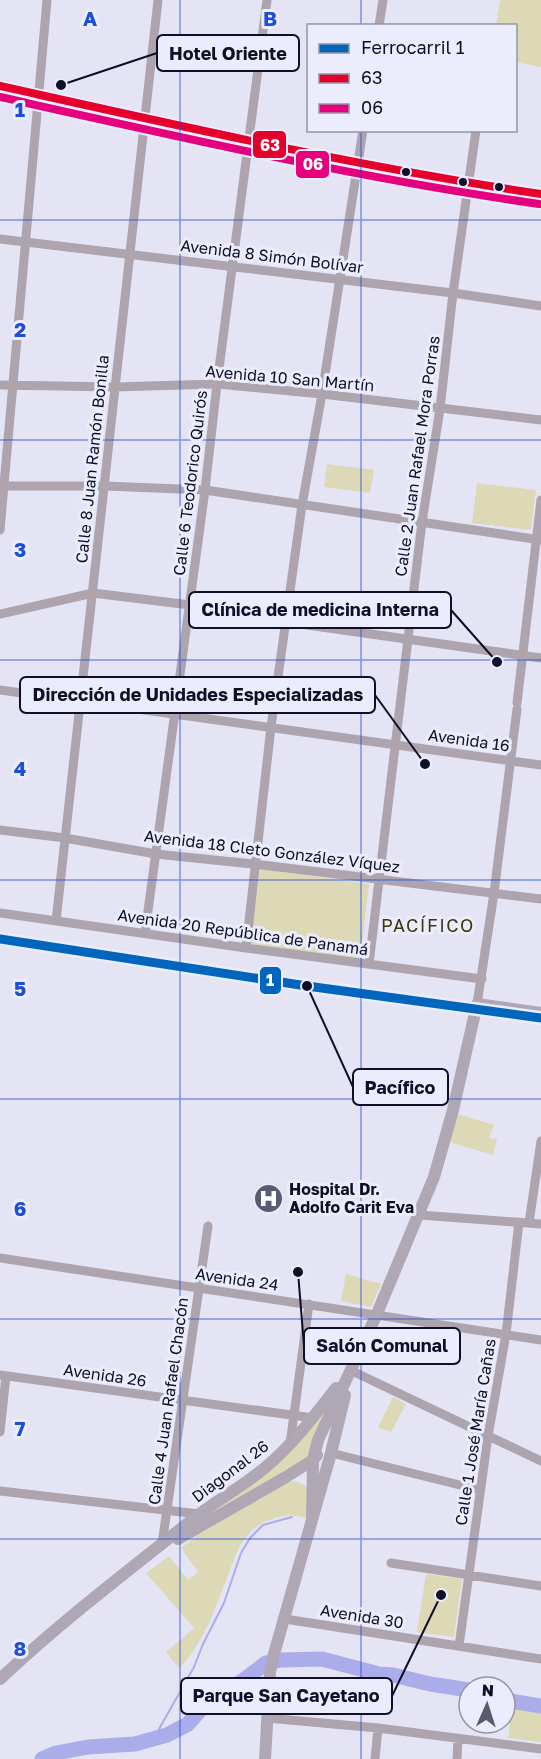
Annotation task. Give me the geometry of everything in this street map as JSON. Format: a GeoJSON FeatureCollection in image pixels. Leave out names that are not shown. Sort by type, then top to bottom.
{"type":"FeatureCollection","features":[{"type":"Feature","properties":{"kind":"main road"},"geometry":{"type":"LineString","coordinates":[[312,1520],[313,1460],[318,1440],[376,1316],[434,1177],[445,1142],[477,1004],[541,1013]]}},
{"type":"Feature","properties":{"kind":"main road"},"geometry":{"type":"LineString","coordinates":[[266,1759],[270,1672],[331,1453],[350,1370]]}},
{"type":"Feature","properties":{"kind":"main road","name":"Diagonal 26"},"geometry":{"type":"LineString","coordinates":[[0,1679],[103,1590],[199,1514],[265,1468],[313,1418],[350,1370]]}},
{"type":"Feature","properties":{"kind":"main road","name":"Diagonal 26"},"geometry":{"type":"LineString","coordinates":[[143,1559],[313,1460],[338,1419]]}},
{"type":"Feature","properties":{"kind":"main road"},"geometry":{"type":"LineString","coordinates":[[286,1477],[304,1481],[313,1488]]}},
{"type":"Feature","properties":{"kind":"street"},"geometry":{"type":"LineString","coordinates":[[0,530],[2,486],[47,0]]}},
{"type":"Feature","properties":{"kind":"street","name":"Calle 8 Juan Ramón Bonilla"},"geometry":{"type":"LineString","coordinates":[[56,921],[158,0]]}},
{"type":"Feature","properties":{"kind":"street","name":"Calle 6 Teodorico Quirós"},"geometry":{"type":"LineString","coordinates":[[145,933],[190,605],[267,0]]}},
{"type":"Feature","properties":{"kind":"street"},"geometry":{"type":"LineString","coordinates":[[379,24],[383,0]]}},
{"type":"Feature","properties":{"kind":"street"},"geometry":{"type":"LineString","coordinates":[[0,86],[248,142],[358,164],[467,184],[541,194]]}},
{"type":"Feature","properties":{"kind":"street"},"geometry":{"type":"LineString","coordinates":[[246,948],[285,622],[363,132]]}},
{"type":"Feature","properties":{"kind":"street","name":"Calle 2 Juan Rafael Mora Porras"},"geometry":{"type":"LineString","coordinates":[[369,964],[422,522],[440,409],[467,184],[476,132]]}},
{"type":"Feature","properties":{"kind":"street","name":"Avenida 8 Simón Bolívar"},"geometry":{"type":"LineString","coordinates":[[0,239],[340,279],[541,306]]}},
{"type":"Feature","properties":{"kind":"street","name":"Avenida 10 San Martín"},"geometry":{"type":"LineString","coordinates":[[0,385],[116,387],[217,384],[541,420]]}},
{"type":"Feature","properties":{"kind":"street"},"geometry":{"type":"LineString","coordinates":[[2,486],[104,486],[205,490],[538,539]]}},
{"type":"Feature","properties":{"kind":"street"},"geometry":{"type":"LineString","coordinates":[[477,1004],[511,761],[541,500]]}},
{"type":"Feature","properties":{"kind":"street"},"geometry":{"type":"LineString","coordinates":[[0,614],[93,593],[190,605],[285,622],[541,658]]}},
{"type":"Feature","properties":{"kind":"street","name":"Avenida 16"},"geometry":{"type":"LineString","coordinates":[[0,690],[541,765]]}},
{"type":"Feature","properties":{"kind":"street","name":"Avenida 18 Cleto González Víquez"},"geometry":{"type":"LineString","coordinates":[[0,830],[65,838],[156,854],[541,899]]}},
{"type":"Feature","properties":{"kind":"street","name":"Avenida 20 República de Panamá"},"geometry":{"type":"LineString","coordinates":[[0,913],[246,948],[482,978]]}},
{"type":"Feature","properties":{"kind":"street","name":"Calle 1 José María Cañas"},"geometry":{"type":"LineString","coordinates":[[459,1646],[488,1436],[524,1223],[541,1141]]}},
{"type":"Feature","properties":{"kind":"street"},"geometry":{"type":"LineString","coordinates":[[420,1215],[541,1224]]}},
{"type":"Feature","properties":{"kind":"street","name":"Calle 4 Juan Rafael Chacón"},"geometry":{"type":"LineString","coordinates":[[162,1544],[208,1226]]}},
{"type":"Feature","properties":{"kind":"street","name":"Avenida 24"},"geometry":{"type":"LineString","coordinates":[[0,1258],[541,1340]]}},
{"type":"Feature","properties":{"kind":"street"},"geometry":{"type":"LineString","coordinates":[[290,1444],[309,1304]]}},
{"type":"Feature","properties":{"kind":"street"},"geometry":{"type":"LineString","coordinates":[[350,1370],[541,1461]]}},
{"type":"Feature","properties":{"kind":"street"},"geometry":{"type":"LineString","coordinates":[[0,1432],[3,1376]]}},
{"type":"Feature","properties":{"kind":"street","name":"Avenida 26"},"geometry":{"type":"LineString","coordinates":[[3,1376],[313,1418]]}},
{"type":"Feature","properties":{"kind":"street"},"geometry":{"type":"LineString","coordinates":[[331,1453],[480,1490]]}},
{"type":"Feature","properties":{"kind":"street"},"geometry":{"type":"LineString","coordinates":[[0,1502],[1,1491],[199,1514]]}},
{"type":"Feature","properties":{"kind":"street"},"geometry":{"type":"LineString","coordinates":[[391,1563],[541,1586]]}},
{"type":"Feature","properties":{"kind":"street","name":"Avenida 30"},"geometry":{"type":"LineString","coordinates":[[285,1619],[541,1659]]}},
{"type":"Feature","properties":{"kind":"street"},"geometry":{"type":"LineString","coordinates":[[267,1718],[378,1728],[541,1749]]}},
{"type":"Feature","properties":{"kind":"street"},"geometry":{"type":"LineString","coordinates":[[375,1759],[378,1728]]}},
{"type":"Feature","properties":{"kind":"street"},"geometry":{"type":"LineString","coordinates":[[457,1759],[458,1738]]}},
{"type":"Feature","properties":{"kind":"shaded area"},"geometry":{"type":"Polygon","coordinates":[[[500,0],[541,0],[541,67],[517,62],[517,24],[496,24],[500,0]]]}},
{"type":"Feature","properties":{"kind":"shaded area"},"geometry":{"type":"Polygon","coordinates":[[[327,464],[374,470],[370,493],[324,487],[327,464]]]}},
{"type":"Feature","properties":{"kind":"shaded area"},"geometry":{"type":"Polygon","coordinates":[[[477,483],[536,490],[531,530],[472,523],[477,483]]]}},
{"type":"Feature","properties":{"kind":"shaded area"},"geometry":{"type":"Polygon","coordinates":[[[260,869],[369,884],[360,960],[250,944],[260,869]]]}},
{"type":"Feature","properties":{"kind":"shaded area"},"geometry":{"type":"Polygon","coordinates":[[[458,1114],[494,1125],[489,1138],[497,1139],[493,1155],[450,1142],[458,1114]]]}},
{"type":"Feature","properties":{"kind":"shaded area"},"geometry":{"type":"Polygon","coordinates":[[[346,1274],[381,1284],[371,1307],[341,1301],[346,1274]]]}},
{"type":"Feature","properties":{"kind":"shaded area"},"geometry":{"type":"Polygon","coordinates":[[[342,1386],[306,1459],[214,1514],[213,1511],[276,1463],[342,1386]]]}},
{"type":"Feature","properties":{"kind":"shaded area"},"geometry":{"type":"Polygon","coordinates":[[[393,1397],[406,1404],[391,1432],[378,1428],[393,1397]]]}},
{"type":"Feature","properties":{"kind":"shaded area"},"geometry":{"type":"Polygon","coordinates":[[[295,1481],[310,1488],[306,1518],[279,1517],[259,1525],[250,1532],[238,1550],[204,1632],[179,1668],[166,1652],[194,1628],[146,1573],[169,1556],[188,1580],[198,1572],[181,1548],[198,1535],[285,1483],[295,1481]]]}},
{"type":"Feature","properties":{"kind":"shaded area"},"geometry":{"type":"Polygon","coordinates":[[[426,1574],[462,1579],[454,1637],[417,1632],[426,1574]]]}},
{"type":"Feature","properties":{"kind":"shaded area"},"geometry":{"type":"Polygon","coordinates":[[[517,1706],[541,1709],[541,1742],[508,1738],[508,1735],[517,1735],[517,1706]]]}},
{"type":"Feature","properties":{"kind":"waterway"},"geometry":{"type":"LineString","coordinates":[[154,1738],[194,1667],[224,1603],[241,1553],[250,1538],[263,1525],[292,1517]]}},
{"type":"Feature","properties":{"kind":"waterway"},"geometry":{"type":"LineString","coordinates":[[42,1759],[56,1753],[88,1747],[135,1744],[167,1735],[188,1724],[203,1707],[222,1692],[241,1682],[266,1663],[281,1660],[322,1659],[379,1674],[457,1688]]}},
{"type":"Feature","properties":{"kind":"waterway"},"geometry":{"type":"LineString","coordinates":[[517,1702],[541,1706]]}},
{"type":"Feature","properties":{"kind":"rail line","name":"1"},"geometry":{"type":"LineString","coordinates":[[0,939],[307,986],[541,1018]]}},
{"type":"Feature","properties":{"kind":"transit line","name":"63"},"geometry":{"type":"LineString","coordinates":[[0,86],[337,159],[541,194]]}},
{"type":"Feature","properties":{"kind":"transit line","name":"06"},"geometry":{"type":"LineString","coordinates":[[0,97],[201,142],[336,169],[539,204]]}},
{"type":"Feature","properties":{"kind":"place","name":"Hotel Oriente"},"geometry":{"type":"Point","coordinates":[61,85]}},
{"type":"Feature","properties":{"kind":"place","name":"Clínica de medicina Interna"},"geometry":{"type":"Point","coordinates":[497,662]}},
{"type":"Feature","properties":{"kind":"place","name":"Dirección de Unidades Especializadas"},"geometry":{"type":"Point","coordinates":[425,764]}},
{"type":"Feature","properties":{"kind":"place","name":"Pacífico"},"geometry":{"type":"Point","coordinates":[307,986]}},
{"type":"Feature","properties":{"kind":"place","name":"Hospital Dr. Adolfo Carit Eva"},"geometry":{"type":"Point","coordinates":[268,1198]}},
{"type":"Feature","properties":{"kind":"place","name":"Salón Comunal"},"geometry":{"type":"Point","coordinates":[298,1272]}},
{"type":"Feature","properties":{"kind":"place","name":"Parque San Cayetano"},"geometry":{"type":"Point","coordinates":[441,1595]}},
{"type":"Feature","properties":{"kind":"district","name":"PACÍFICO"},"geometry":{"type":"Point","coordinates":[428,926]}}]}
